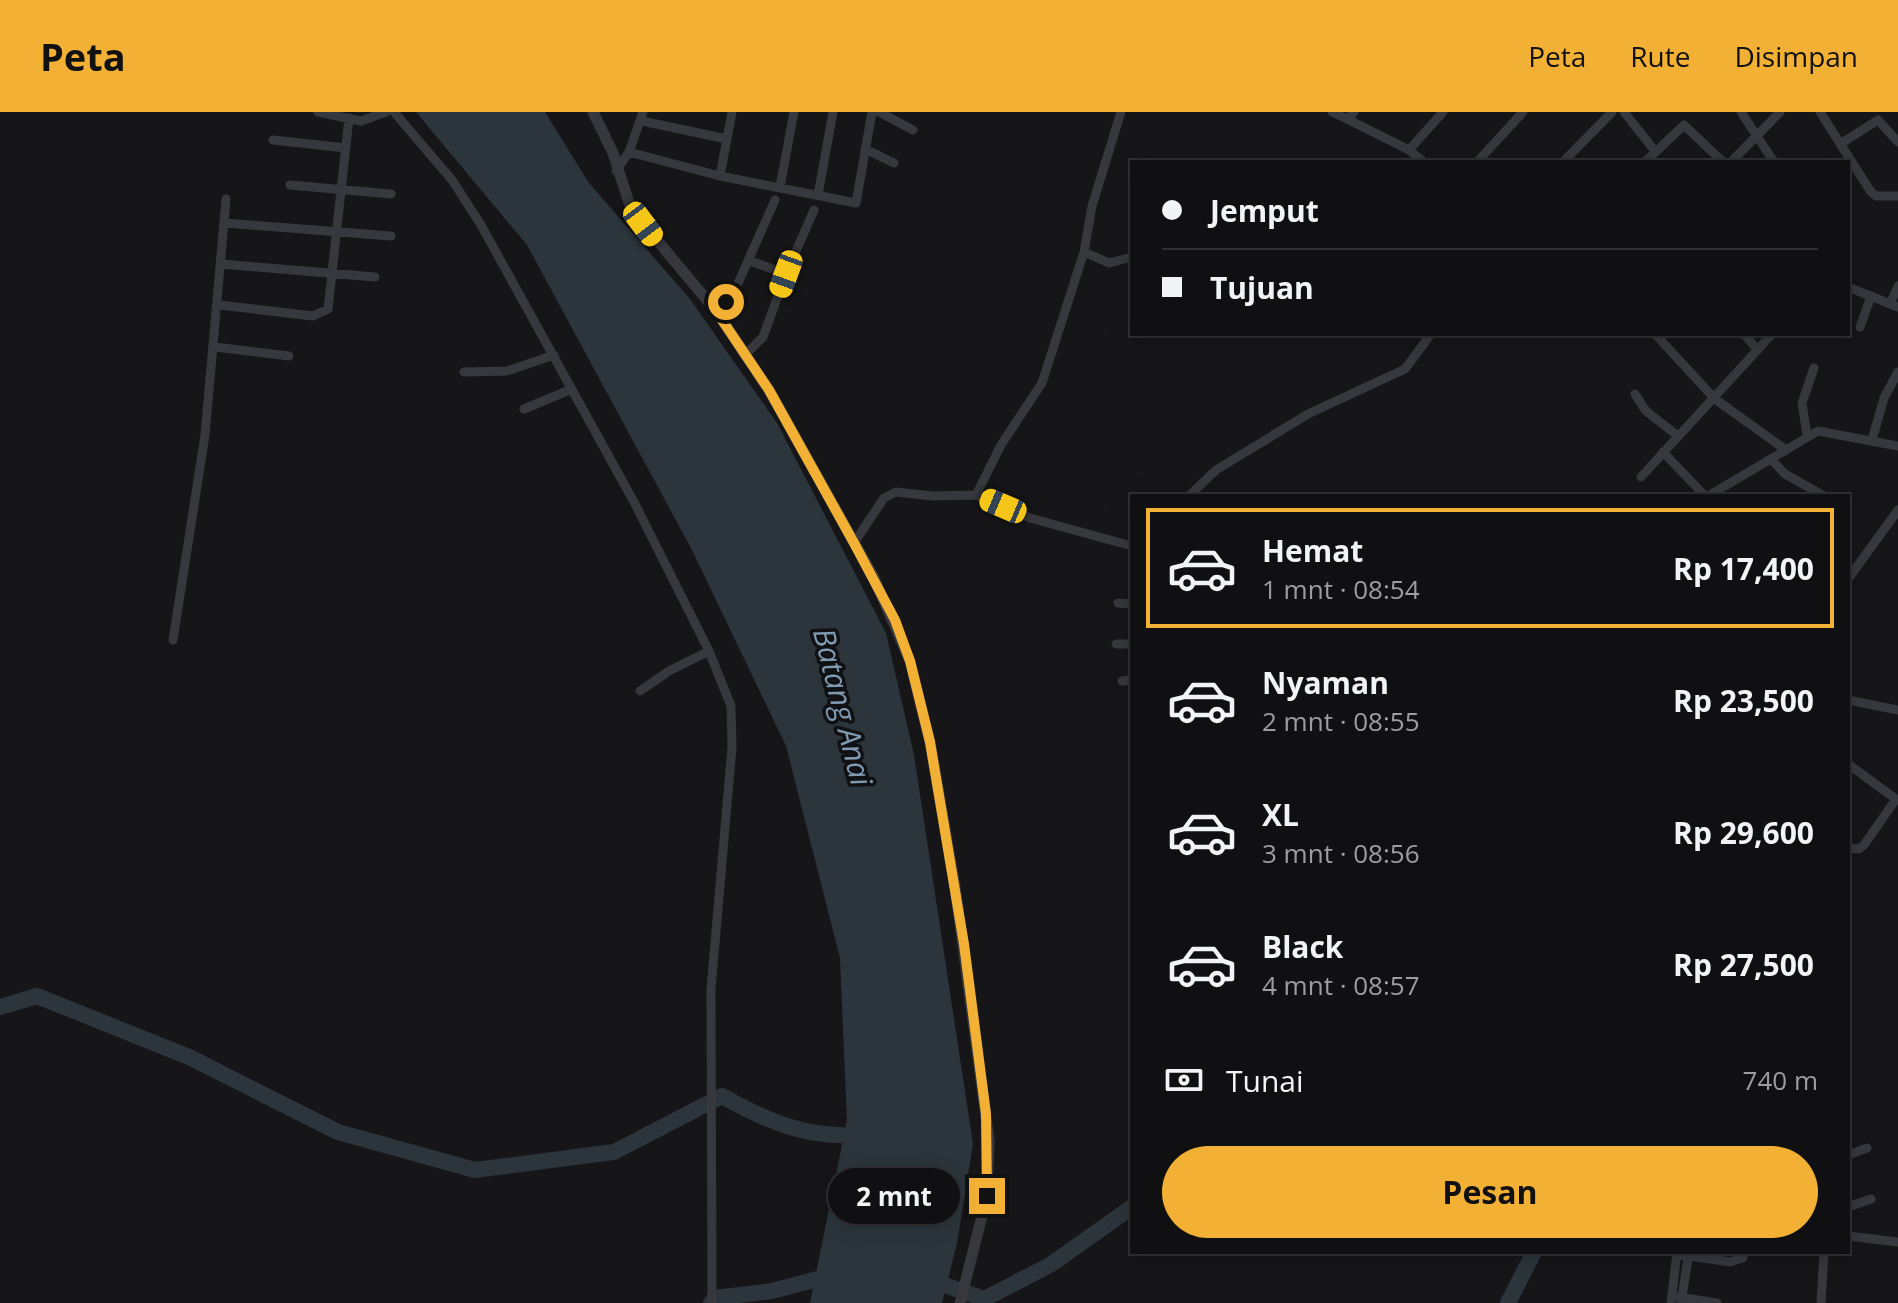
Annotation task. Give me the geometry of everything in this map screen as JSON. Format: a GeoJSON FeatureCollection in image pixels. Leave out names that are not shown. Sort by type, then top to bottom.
{"type":"FeatureCollection","features":[{"type":"Feature","properties":{"kind":"street"},"geometry":{"type":"LineString","coordinates":[[318,112],[370,121],[386,112]]}},
{"type":"Feature","properties":{"kind":"street"},"geometry":{"type":"LineString","coordinates":[[394,112],[460,191],[634,502],[726,689],[734,722],[711,989],[712,1303]]}},
{"type":"Feature","properties":{"kind":"street"},"geometry":{"type":"LineString","coordinates":[[593,112],[613,153],[616,171],[631,209],[716,311],[746,354],[854,543],[895,620],[910,661],[930,742],[984,1087],[989,1169],[987,1196],[960,1303]]}},
{"type":"Feature","properties":{"kind":"street"},"geometry":{"type":"LineString","coordinates":[[720,176],[732,112]]}},
{"type":"Feature","properties":{"kind":"street"},"geometry":{"type":"LineString","coordinates":[[780,187],[794,112]]}},
{"type":"Feature","properties":{"kind":"street"},"geometry":{"type":"LineString","coordinates":[[818,195],[833,112]]}},
{"type":"Feature","properties":{"kind":"street"},"geometry":{"type":"LineString","coordinates":[[860,112],[874,113],[913,130]]}},
{"type":"Feature","properties":{"kind":"street"},"geometry":{"type":"LineString","coordinates":[[976,495],[1001,445],[1042,383],[1084,252],[1092,206],[1121,112]]}},
{"type":"Feature","properties":{"kind":"street"},"geometry":{"type":"LineString","coordinates":[[1332,112],[1350,116],[1422,160]]}},
{"type":"Feature","properties":{"kind":"street"},"geometry":{"type":"LineString","coordinates":[[1409,150],[1443,112]]}},
{"type":"Feature","properties":{"kind":"street"},"geometry":{"type":"LineString","coordinates":[[1479,160],[1523,112]]}},
{"type":"Feature","properties":{"kind":"street"},"geometry":{"type":"LineString","coordinates":[[1565,160],[1612,112]]}},
{"type":"Feature","properties":{"kind":"street"},"geometry":{"type":"LineString","coordinates":[[1624,112],[1655,151]]}},
{"type":"Feature","properties":{"kind":"street"},"geometry":{"type":"LineString","coordinates":[[1741,112],[1773,160]]}},
{"type":"Feature","properties":{"kind":"street"},"geometry":{"type":"LineString","coordinates":[[1733,160],[1780,112]]}},
{"type":"Feature","properties":{"kind":"street"},"geometry":{"type":"LineString","coordinates":[[1820,112],[1871,192],[1876,196],[1898,196]]}},
{"type":"Feature","properties":{"kind":"street"},"geometry":{"type":"LineString","coordinates":[[629,152],[720,176],[856,203],[874,113]]}},
{"type":"Feature","properties":{"kind":"street"},"geometry":{"type":"LineString","coordinates":[[616,171],[629,152],[642,116],[727,139]]}},
{"type":"Feature","properties":{"kind":"street"},"geometry":{"type":"LineString","coordinates":[[219,305],[321,315],[328,309],[349,118]]}},
{"type":"Feature","properties":{"kind":"street"},"geometry":{"type":"LineString","coordinates":[[1840,144],[1878,120],[1898,142]]}},
{"type":"Feature","properties":{"kind":"street"},"geometry":{"type":"LineString","coordinates":[[1647,160],[1684,125],[1721,160]]}},
{"type":"Feature","properties":{"kind":"street"},"geometry":{"type":"LineString","coordinates":[[273,140],[346,148]]}},
{"type":"Feature","properties":{"kind":"street"},"geometry":{"type":"LineString","coordinates":[[865,149],[894,163]]}},
{"type":"Feature","properties":{"kind":"street"},"geometry":{"type":"LineString","coordinates":[[290,185],[340,192],[391,194]]}},
{"type":"Feature","properties":{"kind":"street"},"geometry":{"type":"LineString","coordinates":[[173,640],[205,435],[219,305],[226,199]]}},
{"type":"Feature","properties":{"kind":"street"},"geometry":{"type":"LineString","coordinates":[[716,311],[731,297],[775,200]]}},
{"type":"Feature","properties":{"kind":"street"},"geometry":{"type":"LineString","coordinates":[[746,354],[763,337],[814,210]]}},
{"type":"Feature","properties":{"kind":"street"},"geometry":{"type":"LineString","coordinates":[[225,223],[391,236]]}},
{"type":"Feature","properties":{"kind":"street"},"geometry":{"type":"LineString","coordinates":[[1084,252],[1109,263],[1130,258]]}},
{"type":"Feature","properties":{"kind":"street"},"geometry":{"type":"LineString","coordinates":[[748,260],[786,274]]}},
{"type":"Feature","properties":{"kind":"street"},"geometry":{"type":"LineString","coordinates":[[221,264],[375,277]]}},
{"type":"Feature","properties":{"kind":"street"},"geometry":{"type":"LineString","coordinates":[[1853,289],[1894,306],[1898,286]]}},
{"type":"Feature","properties":{"kind":"street"},"geometry":{"type":"LineString","coordinates":[[1860,327],[1871,296]]}},
{"type":"Feature","properties":{"kind":"street"},"geometry":{"type":"LineString","coordinates":[[1191,494],[1216,470],[1308,414],[1405,369],[1430,336]]}},
{"type":"Feature","properties":{"kind":"street"},"geometry":{"type":"LineString","coordinates":[[1657,336],[1715,399],[1786,450]]}},
{"type":"Feature","properties":{"kind":"street"},"geometry":{"type":"LineString","coordinates":[[1746,336],[1757,349]]}},
{"type":"Feature","properties":{"kind":"street"},"geometry":{"type":"LineString","coordinates":[[1641,477],[1770,336]]}},
{"type":"Feature","properties":{"kind":"street"},"geometry":{"type":"LineString","coordinates":[[215,347],[289,356]]}},
{"type":"Feature","properties":{"kind":"street"},"geometry":{"type":"LineString","coordinates":[[464,372],[507,371],[554,355]]}},
{"type":"Feature","properties":{"kind":"street"},"geometry":{"type":"LineString","coordinates":[[1807,435],[1802,403],[1814,368]]}},
{"type":"Feature","properties":{"kind":"street"},"geometry":{"type":"LineString","coordinates":[[1872,440],[1884,398],[1898,372]]}},
{"type":"Feature","properties":{"kind":"street"},"geometry":{"type":"LineString","coordinates":[[524,409],[572,389]]}},
{"type":"Feature","properties":{"kind":"street"},"geometry":{"type":"LineString","coordinates":[[1635,394],[1646,411],[1678,436]]}},
{"type":"Feature","properties":{"kind":"street"},"geometry":{"type":"LineString","coordinates":[[1710,494],[1807,435],[1824,431],[1898,446]]}},
{"type":"Feature","properties":{"kind":"street"},"geometry":{"type":"LineString","coordinates":[[1663,452],[1704,494]]}},
{"type":"Feature","properties":{"kind":"street"},"geometry":{"type":"LineString","coordinates":[[1771,459],[1785,474],[1820,494]]}},
{"type":"Feature","properties":{"kind":"street"},"geometry":{"type":"LineString","coordinates":[[854,543],[891,493],[976,495],[1030,518],[1130,545]]}},
{"type":"Feature","properties":{"kind":"street"},"geometry":{"type":"LineString","coordinates":[[1850,576],[1898,510]]}},
{"type":"Feature","properties":{"kind":"street"},"geometry":{"type":"LineString","coordinates":[[1118,603],[1130,604]]}},
{"type":"Feature","properties":{"kind":"street"},"geometry":{"type":"LineString","coordinates":[[1116,644],[1130,644]]}},
{"type":"Feature","properties":{"kind":"street"},"geometry":{"type":"LineString","coordinates":[[640,691],[669,671],[709,651]]}},
{"type":"Feature","properties":{"kind":"street"},"geometry":{"type":"LineString","coordinates":[[1850,700],[1898,710]]}},
{"type":"Feature","properties":{"kind":"street"},"geometry":{"type":"LineString","coordinates":[[1850,765],[1896,799],[1864,845],[1859,849],[1850,848]]}},
{"type":"Feature","properties":{"kind":"street"},"geometry":{"type":"LineString","coordinates":[[1850,1154],[1867,1148]]}},
{"type":"Feature","properties":{"kind":"street"},"geometry":{"type":"LineString","coordinates":[[1850,1206],[1871,1199]]}},
{"type":"Feature","properties":{"kind":"street"},"geometry":{"type":"LineString","coordinates":[[1850,1236],[1898,1242]]}},
{"type":"Feature","properties":{"kind":"street"},"geometry":{"type":"LineString","coordinates":[[1676,1300],[1677,1254]]}},
{"type":"Feature","properties":{"kind":"street"},"geometry":{"type":"LineString","coordinates":[[1676,1300],[1689,1254],[1730,1262],[1743,1258]]}},
{"type":"Feature","properties":{"kind":"street"},"geometry":{"type":"LineString","coordinates":[[1821,1303],[1824,1254]]}},
{"type":"Feature","properties":{"kind":"street"},"geometry":{"type":"LineString","coordinates":[[1676,1300],[1717,1303]]}},
{"type":"Feature","properties":{"kind":"water","name":"Batang Anai"},"geometry":{"type":"Polygon","coordinates":[[[416,112],[545,112],[589,183],[690,299],[777,423],[886,633],[914,755],[973,1144],[957,1243],[942,1303],[810,1303],[847,1120],[840,958],[786,746],[692,550],[527,245],[416,112]]]}},
{"type":"Feature","properties":{"kind":"waterway"},"geometry":{"type":"LineString","coordinates":[[0,1007],[37,996],[189,1057],[338,1132],[475,1170],[614,1152],[722,1096],[790,1127],[826,1134],[864,1134]]}},
{"type":"Feature","properties":{"kind":"waterway"},"geometry":{"type":"LineString","coordinates":[[928,1279],[984,1299],[1050,1265],[1130,1208]]}},
{"type":"Feature","properties":{"kind":"waterway"},"geometry":{"type":"LineString","coordinates":[[1508,1303],[1533,1254]]}},
{"type":"Feature","properties":{"kind":"waterway"},"geometry":{"type":"LineString","coordinates":[[711,1303],[715,1298],[772,1291],[837,1274]]}},
{"type":"Feature","properties":{"kind":"route"},"geometry":{"type":"LineString","coordinates":[[726,302],[716,311],[769,390],[873,576],[895,620],[910,661],[930,742],[964,944],[989,1140],[987,1196]]}}]}
